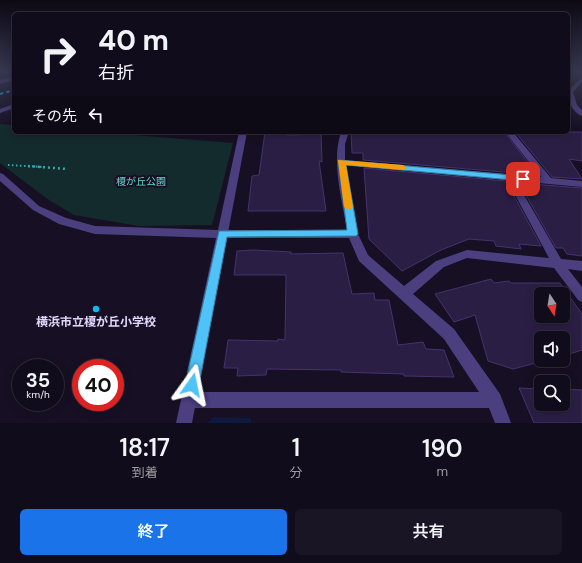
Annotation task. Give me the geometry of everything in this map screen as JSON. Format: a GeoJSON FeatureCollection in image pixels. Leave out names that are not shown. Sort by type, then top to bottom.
{"type":"FeatureCollection","features":[{"type":"Feature","properties":{"kind":"street"},"geometry":{"type":"LineString","coordinates":[[570,92],[574,106],[582,114]]}},
{"type":"Feature","properties":{"kind":"street"},"geometry":{"type":"LineString","coordinates":[[0,111],[12,107]]}},
{"type":"Feature","properties":{"kind":"street"},"geometry":{"type":"LineString","coordinates":[[184,423],[243,134]]}},
{"type":"Feature","properties":{"kind":"street"},"geometry":{"type":"LineString","coordinates":[[344,134],[341,144],[341,162],[353,234],[363,258],[449,334],[494,400],[502,423]]}},
{"type":"Feature","properties":{"kind":"street"},"geometry":{"type":"LineString","coordinates":[[511,134],[548,181]]}},
{"type":"Feature","properties":{"kind":"street"},"geometry":{"type":"LineString","coordinates":[[341,162],[582,184]]}},
{"type":"Feature","properties":{"kind":"street"},"geometry":{"type":"LineString","coordinates":[[0,176],[36,208],[63,221],[95,230],[222,234],[353,234]]}},
{"type":"Feature","properties":{"kind":"street"},"geometry":{"type":"LineString","coordinates":[[510,178],[558,263],[582,296]]}},
{"type":"Feature","properties":{"kind":"street"},"geometry":{"type":"LineString","coordinates":[[404,294],[440,264],[467,254],[582,266]]}},
{"type":"Feature","properties":{"kind":"street"},"geometry":{"type":"LineString","coordinates":[[189,400],[494,400]]}},
{"type":"Feature","properties":{"kind":"path"},"geometry":{"type":"LineString","coordinates":[[8,165],[67,169]]}},
{"type":"Feature","properties":{"kind":"green space","name":"榎が丘公園"},"geometry":{"type":"Polygon","coordinates":[[[0,124],[12,125],[12,134],[121,134],[233,143],[212,225],[139,226],[74,215],[46,198],[0,163],[0,124]]]}},
{"type":"Feature","properties":{"kind":"water"},"geometry":{"type":"Polygon","coordinates":[[[213,417],[251,418],[251,423],[208,423],[213,417]]]}},
{"type":"Feature","properties":{"kind":"building"},"geometry":{"type":"Polygon","coordinates":[[[570,132],[582,132],[582,161],[569,159],[582,179],[552,177],[517,134],[570,134],[570,132]]]}},
{"type":"Feature","properties":{"kind":"building"},"geometry":{"type":"Polygon","coordinates":[[[265,134],[321,134],[322,162],[319,161],[326,211],[248,211],[252,176],[259,175],[265,134]]]}},
{"type":"Feature","properties":{"kind":"building"},"geometry":{"type":"Polygon","coordinates":[[[351,134],[506,134],[538,175],[363,160],[363,153],[352,153],[351,134]]]}},
{"type":"Feature","properties":{"kind":"building"},"geometry":{"type":"Polygon","coordinates":[[[364,168],[506,181],[541,246],[519,244],[521,249],[496,246],[494,241],[469,239],[441,250],[402,271],[369,239],[364,168]]]}},
{"type":"Feature","properties":{"kind":"building"},"geometry":{"type":"Polygon","coordinates":[[[519,183],[582,188],[582,256],[567,254],[563,248],[556,248],[519,183]]]}},
{"type":"Feature","properties":{"kind":"building"},"geometry":{"type":"Polygon","coordinates":[[[253,250],[291,252],[291,254],[343,253],[352,294],[374,293],[375,300],[389,300],[398,345],[423,342],[426,349],[444,350],[454,377],[404,376],[404,374],[341,372],[341,370],[267,369],[266,375],[237,376],[238,368],[224,368],[228,340],[285,340],[286,275],[234,275],[237,251],[253,250]]]}},
{"type":"Feature","properties":{"kind":"building"},"geometry":{"type":"Polygon","coordinates":[[[491,279],[494,283],[509,281],[511,283],[560,283],[563,287],[534,287],[534,323],[570,323],[570,297],[582,314],[582,350],[570,354],[570,331],[534,331],[534,363],[513,369],[488,361],[475,315],[454,322],[435,294],[491,279]]]}},
{"type":"Feature","properties":{"kind":"building"},"geometry":{"type":"Polygon","coordinates":[[[519,388],[534,389],[534,411],[570,411],[570,389],[582,390],[582,423],[534,423],[519,388]]]}},
{"type":"Feature","properties":{"kind":"railway"},"geometry":{"type":"LineString","coordinates":[[0,94],[11,91]]}},
{"type":"Feature","properties":{"kind":"slow traffic"},"geometry":{"type":"LineString","coordinates":[[349,207],[341,162],[403,168]]}},
{"type":"Feature","properties":{"kind":"place","name":"横浜市立榎が丘小学校"},"geometry":{"type":"Point","coordinates":[96,309]}},
{"type":"Feature","properties":{"kind":"route"},"geometry":{"type":"LineString","coordinates":[[192,385],[222,234],[353,234],[341,162],[523,179]]}}]}
